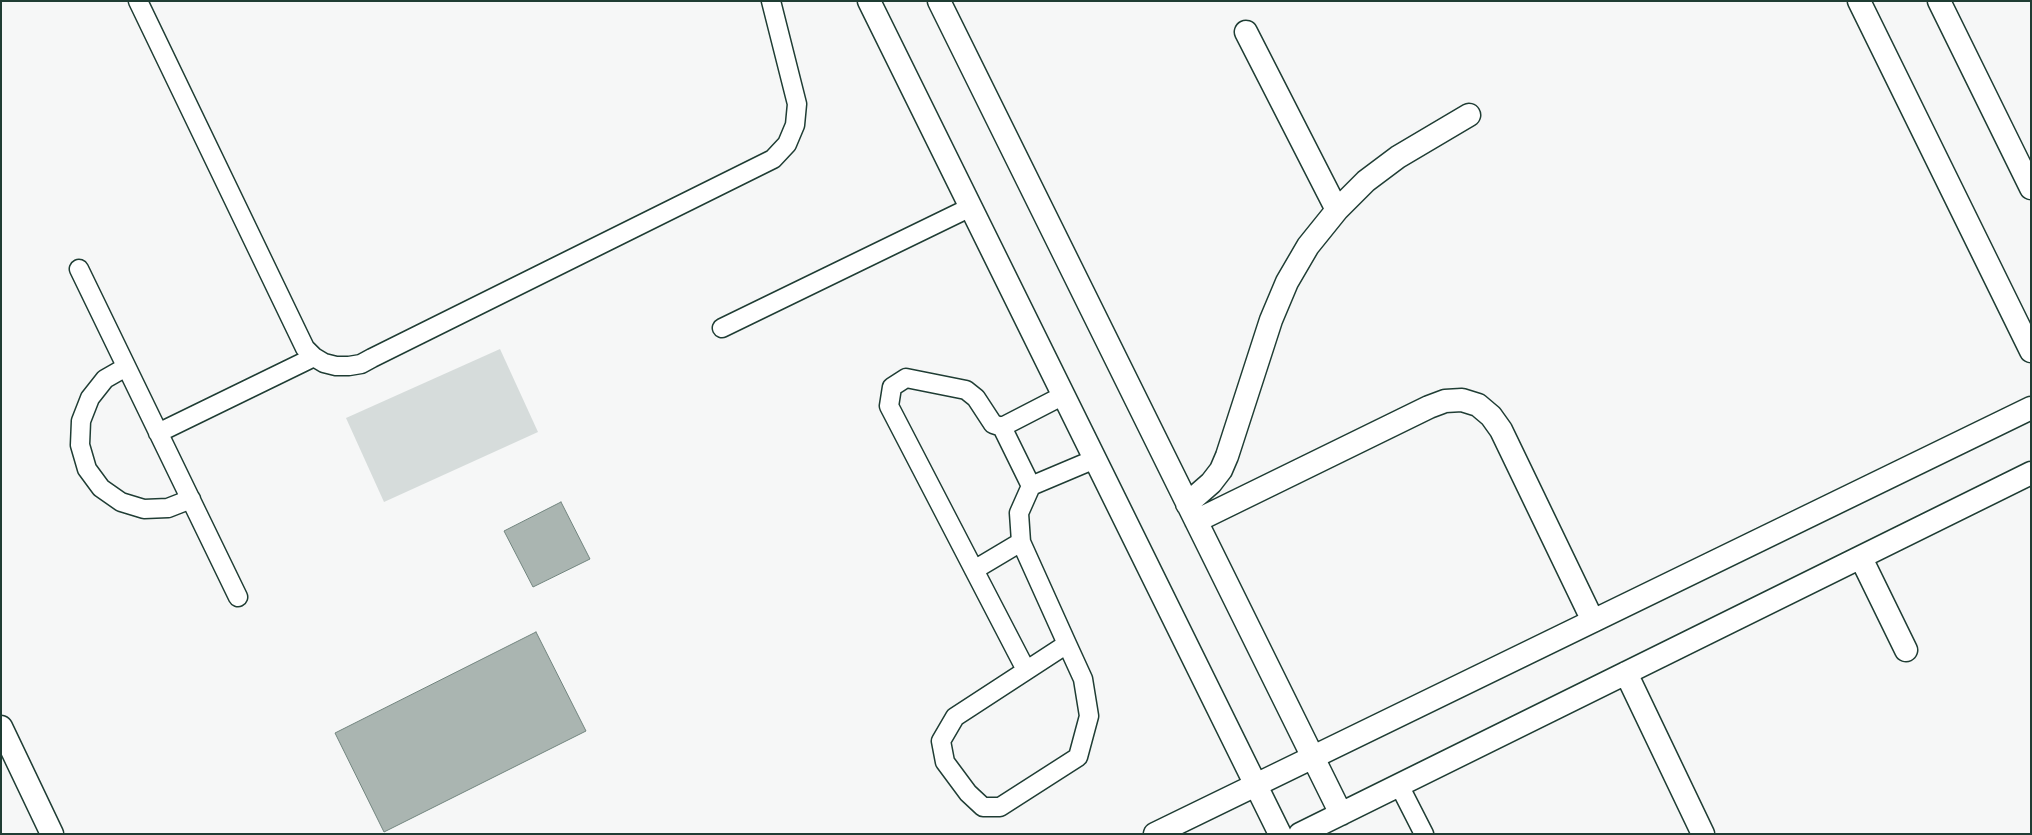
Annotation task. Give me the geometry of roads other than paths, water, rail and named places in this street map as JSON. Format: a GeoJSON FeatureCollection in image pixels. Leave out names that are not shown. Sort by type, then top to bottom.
{"type":"FeatureCollection","features":[{"type":"Feature","properties":{"kind":"street"},"geometry":{"type":"LineString","coordinates":[[869,1],[1280,834]]}},
{"type":"Feature","properties":{"kind":"street"},"geometry":{"type":"LineString","coordinates":[[939,1],[1341,814]]}},
{"type":"Feature","properties":{"kind":"street"},"geometry":{"type":"LineString","coordinates":[[1859,1],[2031,351]]}},
{"type":"Feature","properties":{"kind":"street"},"geometry":{"type":"LineString","coordinates":[[1939,1],[2031,188]]}},
{"type":"Feature","properties":{"kind":"street"},"geometry":{"type":"LineString","coordinates":[[1246,32],[1337,210]]}},
{"type":"Feature","properties":{"kind":"street"},"geometry":{"type":"LineString","coordinates":[[1192,512],[1220,470],[1227,456],[1271,320],[1288,282],[1308,246],[1337,210],[1366,181],[1398,157],[1469,115]]}},
{"type":"Feature","properties":{"kind":"street"},"geometry":{"type":"LineString","coordinates":[[1192,512],[1429,407],[1445,401],[1462,400],[1478,405],[1491,416],[1501,430],[1593,621]]}},
{"type":"Feature","properties":{"kind":"street"},"geometry":{"type":"LineString","coordinates":[[1155,834],[2031,408]]}},
{"type":"Feature","properties":{"kind":"street"},"geometry":{"type":"LineString","coordinates":[[1300,834],[2031,473]]}},
{"type":"Feature","properties":{"kind":"street"},"geometry":{"type":"LineString","coordinates":[[1861,558],[1906,650]]}},
{"type":"Feature","properties":{"kind":"street"},"geometry":{"type":"LineString","coordinates":[[1626,673],[1703,834]]}},
{"type":"Feature","properties":{"kind":"street"},"geometry":{"type":"LineString","coordinates":[[1,727],[52,834]]}},
{"type":"Feature","properties":{"kind":"lane"},"geometry":{"type":"LineString","coordinates":[[138,1],[305,348],[314,357],[324,363],[336,366],[361,364],[773,159],[787,144],[795,125],[797,104],[771,1]]}},
{"type":"Feature","properties":{"kind":"lane"},"geometry":{"type":"LineString","coordinates":[[722,328],[971,207]]}},
{"type":"Feature","properties":{"kind":"lane"},"geometry":{"type":"LineString","coordinates":[[79,269],[238,597]]}},
{"type":"Feature","properties":{"kind":"lane"},"geometry":{"type":"LineString","coordinates":[[158,433],[314,357]]}},
{"type":"Feature","properties":{"kind":"lane"},"geometry":{"type":"LineString","coordinates":[[126,366],[105,379],[90,398],[81,421],[80,446],[87,469],[101,488],[121,502],[144,509],[168,508],[190,500]]}},
{"type":"Feature","properties":{"kind":"lane"},"geometry":{"type":"LineString","coordinates":[[1026,670],[889,406],[892,387],[906,378],[966,390],[976,398],[993,424],[1002,427],[1031,486]]}},
{"type":"Feature","properties":{"kind":"lane"},"geometry":{"type":"LineString","coordinates":[[1002,427],[1064,395]]}},
{"type":"Feature","properties":{"kind":"lane"},"geometry":{"type":"LineString","coordinates":[[1067,644],[955,716],[941,741],[945,762],[968,793],[984,807],[1000,807],[1078,757],[1089,716],[1083,679],[1021,542],[1019,513],[1031,486],[1095,459]]}},
{"type":"Feature","properties":{"kind":"lane"},"geometry":{"type":"LineString","coordinates":[[974,570],[1021,542]]}},
{"type":"Feature","properties":{"kind":"lane"},"geometry":{"type":"LineString","coordinates":[[1399,785],[1424,834]]}}]}
